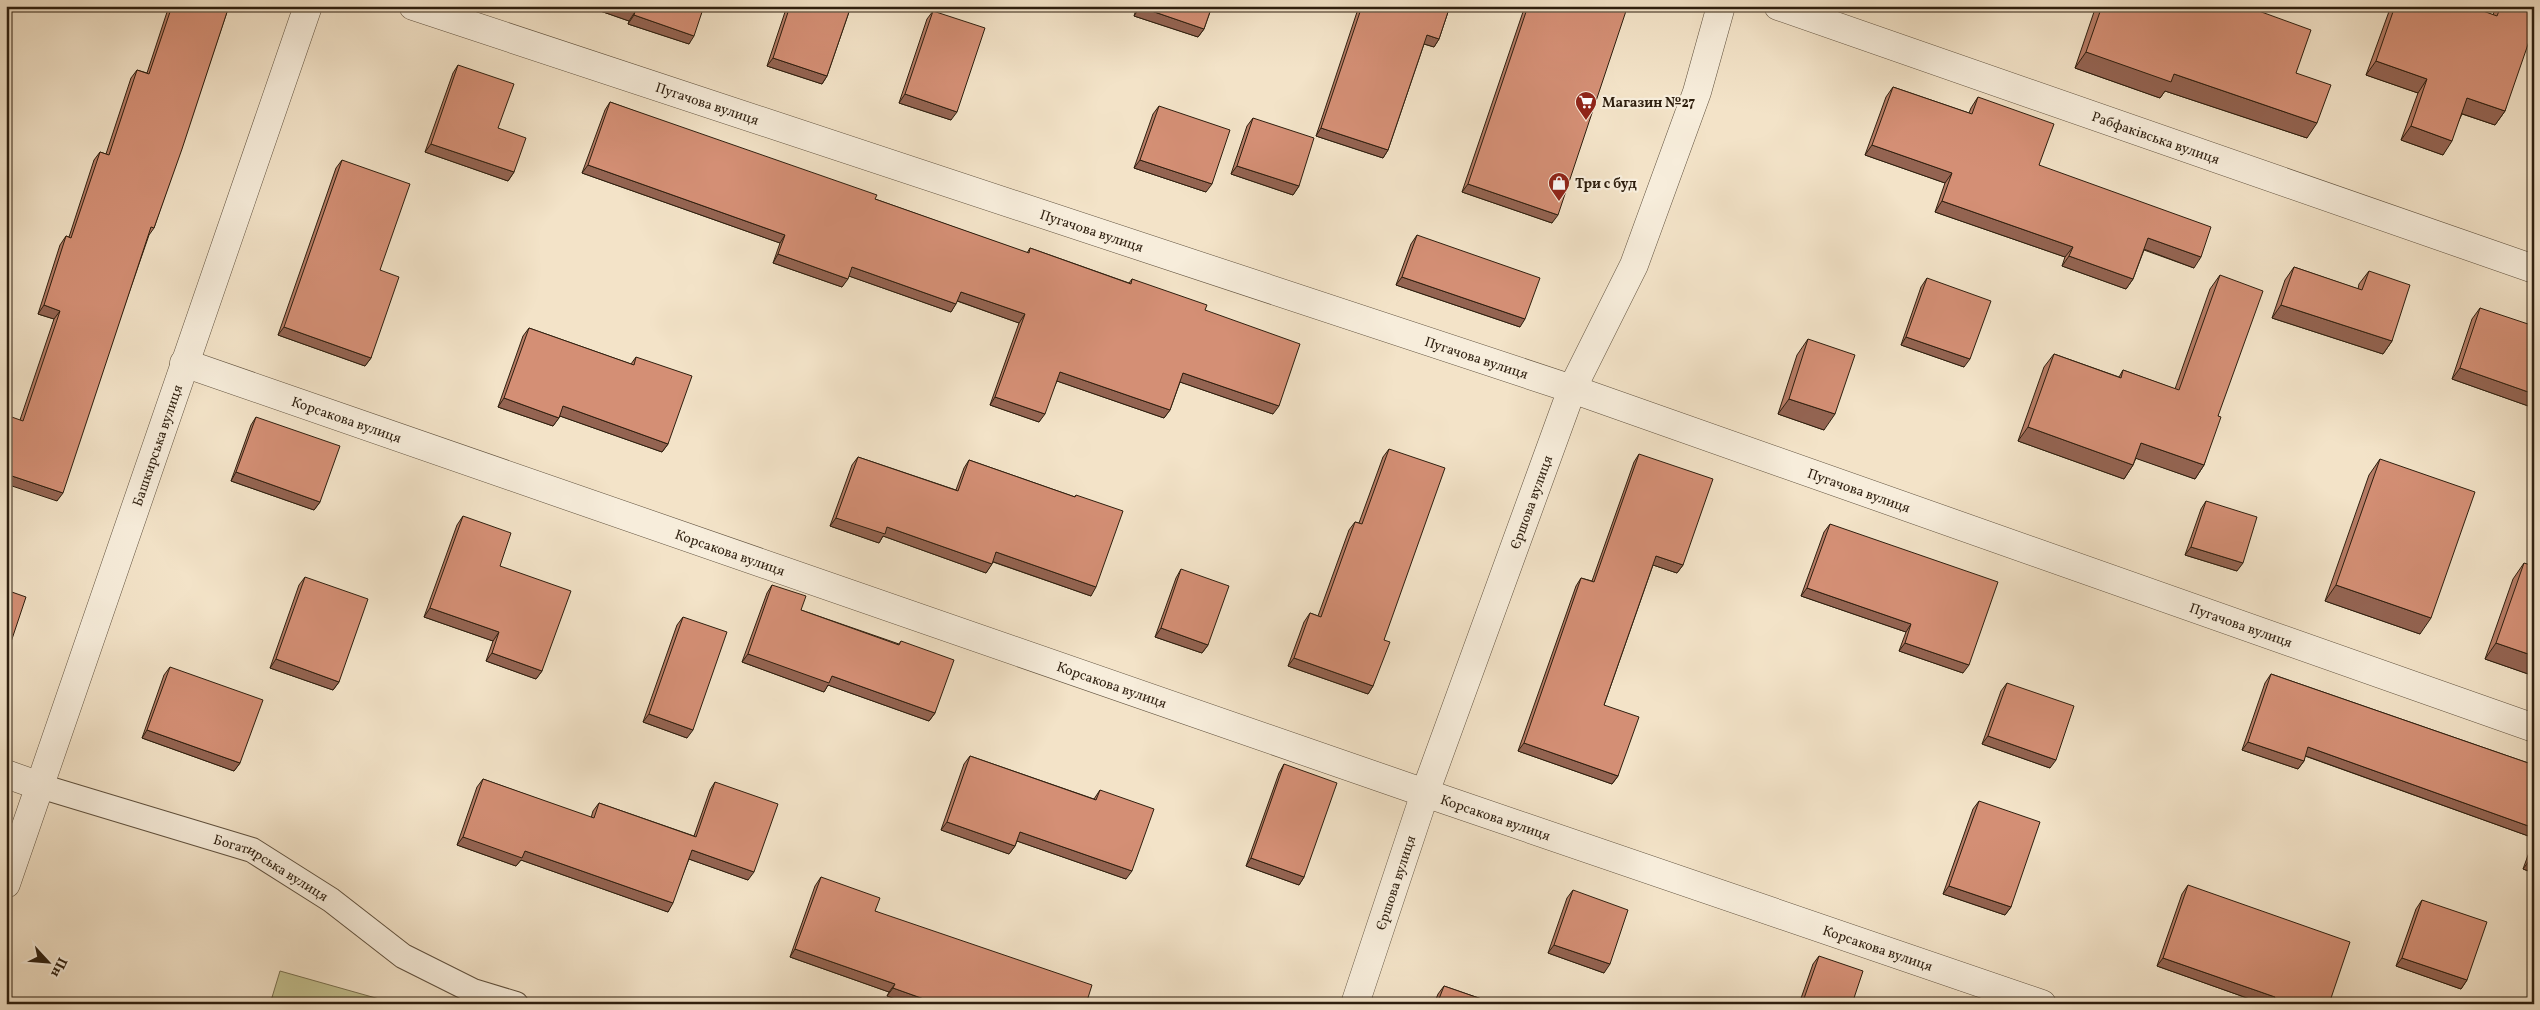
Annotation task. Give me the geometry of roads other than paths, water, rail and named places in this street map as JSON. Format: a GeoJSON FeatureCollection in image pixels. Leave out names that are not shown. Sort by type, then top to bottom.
{"type":"FeatureCollection","features":[{"type":"Feature","properties":{"kind":"street","name":"Башкирська вулиця"},"geometry":{"type":"LineString","coordinates":[[6,884],[308,6]]}},
{"type":"Feature","properties":{"kind":"street","name":"Пугачова вулиця"},"geometry":{"type":"LineString","coordinates":[[413,6],[1572,388],[2534,728]]}},
{"type":"Feature","properties":{"kind":"street","name":"Єршова вулиця"},"geometry":{"type":"LineString","coordinates":[[1355,1004],[1425,793],[1572,388],[1634,265],[1697,92],[1721,6]]}},
{"type":"Feature","properties":{"kind":"street","name":"Рабфаківська вулиця"},"geometry":{"type":"LineString","coordinates":[[1778,6],[2534,269]]}},
{"type":"Feature","properties":{"kind":"street","name":"Корсакова вулиця"},"geometry":{"type":"LineString","coordinates":[[184,363],[1425,793],[2042,1004]]}},
{"type":"Feature","properties":{"kind":"street","name":"Богатирська вулиця"},"geometry":{"type":"LineString","coordinates":[[6,774],[40,786]]}},
{"type":"Feature","properties":{"kind":"lane","name":"Богатирська вулиця"},"geometry":{"type":"LineString","coordinates":[[40,786],[252,850],[331,900],[404,956],[473,991],[516,1004]]}},
{"type":"Feature","properties":{"kind":"place","name":"Магазин №27"},"geometry":{"type":"Point","coordinates":[1586,121]}},
{"type":"Feature","properties":{"kind":"place","name":"Три с буд"},"geometry":{"type":"Point","coordinates":[1559,202]}}]}
